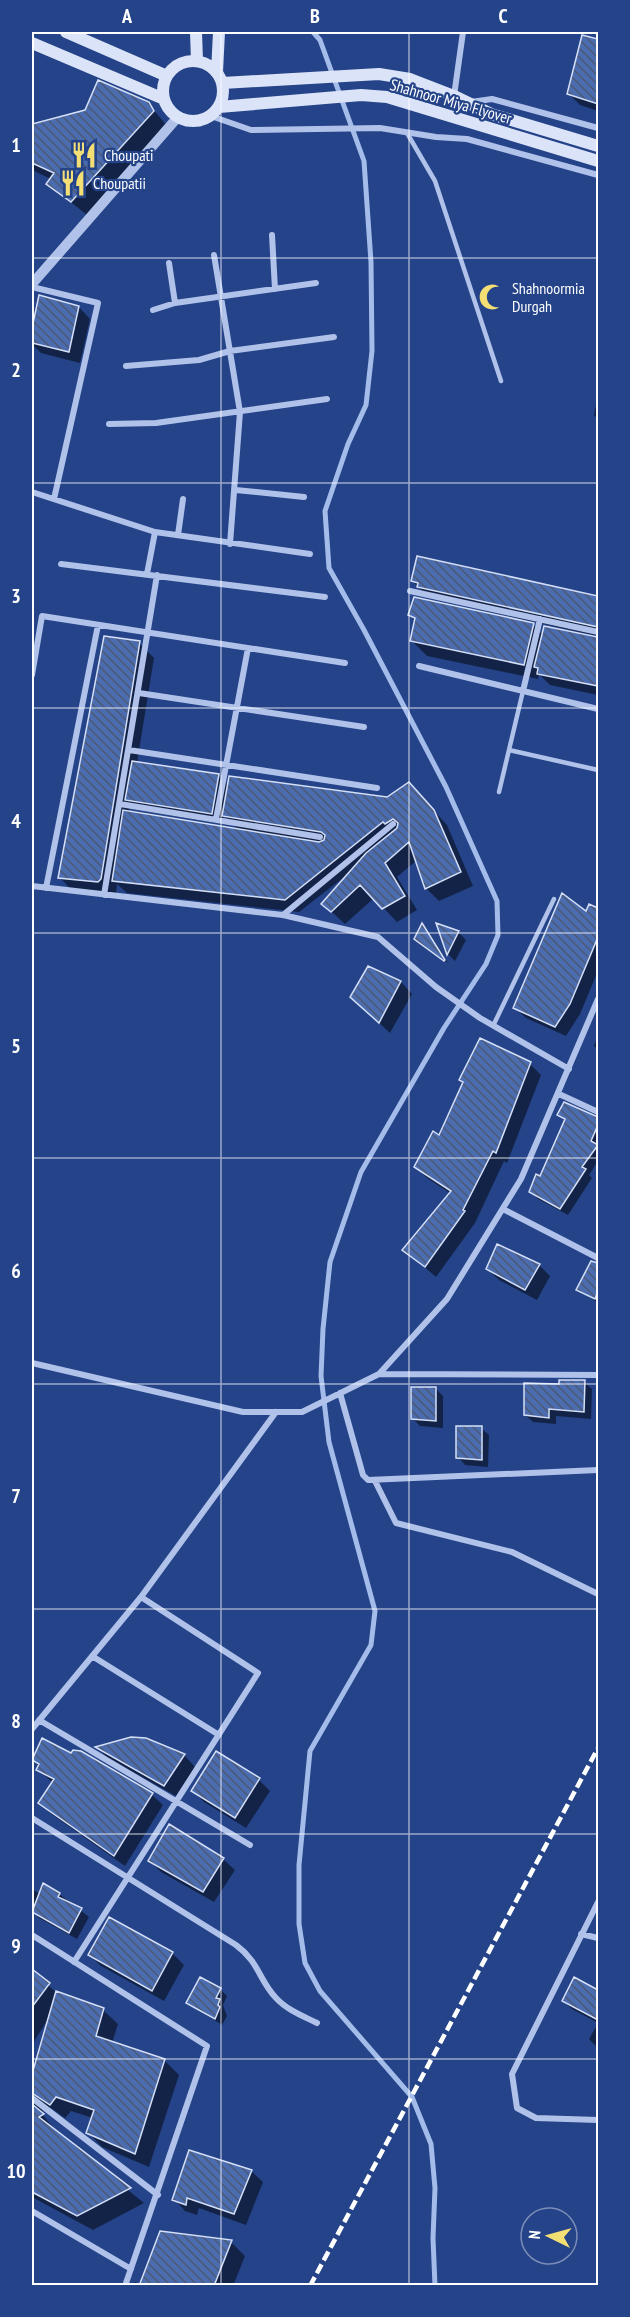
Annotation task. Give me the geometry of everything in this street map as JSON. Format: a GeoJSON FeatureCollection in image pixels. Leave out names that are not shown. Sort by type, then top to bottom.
{"type":"FeatureCollection","features":[{"type":"Feature","properties":{"kind":"main road"},"geometry":{"type":"LineString","coordinates":[[66,32],[167,76]]}},
{"type":"Feature","properties":{"kind":"main road"},"geometry":{"type":"LineString","coordinates":[[196,32],[197,61]]}},
{"type":"Feature","properties":{"kind":"main road"},"geometry":{"type":"LineString","coordinates":[[219,32],[220,78],[223,95],[215,111],[195,121],[177,118],[169,110],[164,99],[163,87],[167,76],[180,64],[197,61],[208,64],[220,78]]}},
{"type":"Feature","properties":{"kind":"main road"},"geometry":{"type":"LineString","coordinates":[[32,43],[164,99]]}},
{"type":"Feature","properties":{"kind":"main road","name":"Shahnoor Miya Flyover"},"geometry":{"type":"LineString","coordinates":[[220,78],[307,78],[379,74],[410,79],[454,96],[491,114],[598,146]]}},
{"type":"Feature","properties":{"kind":"main road","name":"Shahnoor Miya Flyover"},"geometry":{"type":"LineString","coordinates":[[215,111],[361,95],[387,97],[598,161]]}},
{"type":"Feature","properties":{"kind":"street"},"geometry":{"type":"LineString","coordinates":[[454,96],[463,32]]}},
{"type":"Feature","properties":{"kind":"street"},"geometry":{"type":"LineString","coordinates":[[467,103],[492,99],[598,129]]}},
{"type":"Feature","properties":{"kind":"street"},"geometry":{"type":"LineString","coordinates":[[215,111],[251,130],[326,127],[380,128],[467,139],[598,175]]}},
{"type":"Feature","properties":{"kind":"street"},"geometry":{"type":"LineString","coordinates":[[54,500],[98,303],[32,285],[177,118]]}},
{"type":"Feature","properties":{"kind":"street"},"geometry":{"type":"LineString","coordinates":[[272,235],[275,288]]}},
{"type":"Feature","properties":{"kind":"street"},"geometry":{"type":"LineString","coordinates":[[214,255],[240,412],[236,490],[230,544]]}},
{"type":"Feature","properties":{"kind":"street"},"geometry":{"type":"LineString","coordinates":[[169,263],[175,303]]}},
{"type":"Feature","properties":{"kind":"street"},"geometry":{"type":"LineString","coordinates":[[153,310],[175,303],[316,283]]}},
{"type":"Feature","properties":{"kind":"street"},"geometry":{"type":"LineString","coordinates":[[126,366],[198,360],[230,351],[334,337]]}},
{"type":"Feature","properties":{"kind":"street"},"geometry":{"type":"LineString","coordinates":[[109,424],[156,423],[327,399]]}},
{"type":"Feature","properties":{"kind":"street"},"geometry":{"type":"LineString","coordinates":[[236,490],[304,497]]}},
{"type":"Feature","properties":{"kind":"street"},"geometry":{"type":"LineString","coordinates":[[32,492],[155,532],[310,554]]}},
{"type":"Feature","properties":{"kind":"street"},"geometry":{"type":"LineString","coordinates":[[178,535],[183,499]]}},
{"type":"Feature","properties":{"kind":"street"},"geometry":{"type":"LineString","coordinates":[[147,574],[155,532]]}},
{"type":"Feature","properties":{"kind":"street"},"geometry":{"type":"LineString","coordinates":[[62,564],[325,597]]}},
{"type":"Feature","properties":{"kind":"street"},"geometry":{"type":"LineString","coordinates":[[104,895],[157,575]]}},
{"type":"Feature","properties":{"kind":"street"},"geometry":{"type":"LineString","coordinates":[[410,591],[598,632]]}},
{"type":"Feature","properties":{"kind":"street"},"geometry":{"type":"LineString","coordinates":[[32,675],[42,616],[345,663]]}},
{"type":"Feature","properties":{"kind":"street"},"geometry":{"type":"LineString","coordinates":[[523,691],[540,619]]}},
{"type":"Feature","properties":{"kind":"street"},"geometry":{"type":"LineString","coordinates":[[46,888],[98,626]]}},
{"type":"Feature","properties":{"kind":"street"},"geometry":{"type":"LineString","coordinates":[[216,819],[248,648]]}},
{"type":"Feature","properties":{"kind":"street"},"geometry":{"type":"LineString","coordinates":[[419,666],[598,709]]}},
{"type":"Feature","properties":{"kind":"street"},"geometry":{"type":"LineString","coordinates":[[139,693],[364,727]]}},
{"type":"Feature","properties":{"kind":"street"},"geometry":{"type":"LineString","coordinates":[[129,750],[226,767],[377,788]]}},
{"type":"Feature","properties":{"kind":"street"},"geometry":{"type":"LineString","coordinates":[[120,804],[320,837]]}},
{"type":"Feature","properties":{"kind":"street"},"geometry":{"type":"LineString","coordinates":[[283,915],[393,824]]}},
{"type":"Feature","properties":{"kind":"street"},"geometry":{"type":"LineString","coordinates":[[32,886],[283,915],[378,937],[436,987],[480,1018],[569,1069]]}},
{"type":"Feature","properties":{"kind":"street"},"geometry":{"type":"LineString","coordinates":[[32,1363],[243,1412],[302,1412],[379,1374],[447,1299],[521,1179],[598,999]]}},
{"type":"Feature","properties":{"kind":"street"},"geometry":{"type":"LineString","coordinates":[[558,1094],[598,1112]]}},
{"type":"Feature","properties":{"kind":"street"},"geometry":{"type":"LineString","coordinates":[[503,1209],[598,1258]]}},
{"type":"Feature","properties":{"kind":"street"},"geometry":{"type":"LineString","coordinates":[[379,1374],[598,1375]]}},
{"type":"Feature","properties":{"kind":"street"},"geometry":{"type":"LineString","coordinates":[[337,1394],[363,1475],[368,1480],[598,1470]]}},
{"type":"Feature","properties":{"kind":"street"},"geometry":{"type":"LineString","coordinates":[[32,1729],[141,1597],[276,1412]]}},
{"type":"Feature","properties":{"kind":"street"},"geometry":{"type":"LineString","coordinates":[[375,1481],[396,1523],[512,1552],[598,1594]]}},
{"type":"Feature","properties":{"kind":"street"},"geometry":{"type":"LineString","coordinates":[[74,1962],[258,1673],[141,1597]]}},
{"type":"Feature","properties":{"kind":"street"},"geometry":{"type":"LineString","coordinates":[[93,1656],[219,1735]]}},
{"type":"Feature","properties":{"kind":"street"},"geometry":{"type":"LineString","coordinates":[[39,1720],[250,1845]]}},
{"type":"Feature","properties":{"kind":"street"},"geometry":{"type":"LineString","coordinates":[[32,1818],[244,1952],[253,1960],[274,1996],[283,2005],[317,2023]]}},
{"type":"Feature","properties":{"kind":"street"},"geometry":{"type":"LineString","coordinates":[[598,1902],[512,2074],[518,2108],[536,2118],[598,2120]]}},
{"type":"Feature","properties":{"kind":"street"},"geometry":{"type":"LineString","coordinates":[[581,1934],[598,1938]]}},
{"type":"Feature","properties":{"kind":"street"},"geometry":{"type":"LineString","coordinates":[[32,1935],[207,2046],[158,2195],[125,2286]]}},
{"type":"Feature","properties":{"kind":"street"},"geometry":{"type":"LineString","coordinates":[[32,2098],[158,2195]]}},
{"type":"Feature","properties":{"kind":"street"},"geometry":{"type":"LineString","coordinates":[[32,2211],[131,2269]]}},
{"type":"Feature","properties":{"kind":"lane"},"geometry":{"type":"LineString","coordinates":[[407,133],[435,182],[501,381]]}},
{"type":"Feature","properties":{"kind":"lane"},"geometry":{"type":"LineString","coordinates":[[499,792],[523,691]]}},
{"type":"Feature","properties":{"kind":"lane"},"geometry":{"type":"LineString","coordinates":[[509,750],[598,770]]}},
{"type":"Feature","properties":{"kind":"lane"},"geometry":{"type":"LineString","coordinates":[[493,1026],[554,898]]}},
{"type":"Feature","properties":{"kind":"building"},"geometry":{"type":"Polygon","coordinates":[[[582,35],[598,39],[598,104],[567,94],[582,35]]]}},
{"type":"Feature","properties":{"kind":"building"},"geometry":{"type":"Polygon","coordinates":[[[98,80],[149,102],[154,111],[71,202],[46,184],[54,173],[32,163],[32,124],[85,110],[98,80]]]}},
{"type":"Feature","properties":{"kind":"building"},"geometry":{"type":"Polygon","coordinates":[[[39,295],[79,306],[69,352],[32,343],[32,328],[39,295]]]}},
{"type":"Feature","properties":{"kind":"building"},"geometry":{"type":"Polygon","coordinates":[[[417,556],[598,596],[598,627],[417,587],[418,583],[411,581],[417,556]]]}},
{"type":"Feature","properties":{"kind":"building"},"geometry":{"type":"Polygon","coordinates":[[[414,597],[534,623],[524,665],[410,641],[415,618],[408,615],[414,597]]]}},
{"type":"Feature","properties":{"kind":"building"},"geometry":{"type":"Polygon","coordinates":[[[544,626],[598,637],[598,686],[537,674],[538,668],[534,667],[544,626]]]}},
{"type":"Feature","properties":{"kind":"building"},"geometry":{"type":"Polygon","coordinates":[[[104,636],[140,641],[101,879],[98,882],[58,878],[104,636]]]}},
{"type":"Feature","properties":{"kind":"building"},"geometry":{"type":"Polygon","coordinates":[[[132,761],[219,774],[212,814],[125,800],[132,761]]]}},
{"type":"Feature","properties":{"kind":"building"},"geometry":{"type":"Polygon","coordinates":[[[229,776],[387,797],[409,782],[434,810],[461,872],[425,889],[409,842],[385,863],[405,896],[382,909],[360,885],[331,912],[321,904],[366,853],[397,828],[398,823],[393,819],[385,824],[383,822],[285,900],[112,881],[123,810],[319,842],[324,840],[325,835],[321,832],[222,816],[229,776]]]}},
{"type":"Feature","properties":{"kind":"building"},"geometry":{"type":"Polygon","coordinates":[[[562,893],[586,911],[589,904],[598,908],[598,937],[570,1004],[555,1027],[513,1008],[562,893]]]}},
{"type":"Feature","properties":{"kind":"building"},"geometry":{"type":"Polygon","coordinates":[[[422,923],[445,960],[444,961],[414,939],[422,923]]]}},
{"type":"Feature","properties":{"kind":"building"},"geometry":{"type":"Polygon","coordinates":[[[436,923],[459,931],[447,955],[436,923]]]}},
{"type":"Feature","properties":{"kind":"building"},"geometry":{"type":"Polygon","coordinates":[[[368,966],[401,981],[379,1023],[350,997],[368,966]]]}},
{"type":"Feature","properties":{"kind":"building"},"geometry":{"type":"Polygon","coordinates":[[[480,1038],[531,1062],[496,1153],[493,1151],[463,1210],[465,1211],[425,1267],[402,1250],[451,1191],[414,1167],[433,1131],[439,1135],[463,1082],[459,1080],[480,1038]]]}},
{"type":"Feature","properties":{"kind":"building"},"geometry":{"type":"Polygon","coordinates":[[[564,1102],[598,1117],[598,1125],[591,1141],[598,1145],[582,1167],[586,1169],[560,1209],[529,1192],[536,1174],[540,1176],[565,1119],[557,1115],[564,1102]]]}},
{"type":"Feature","properties":{"kind":"building"},"geometry":{"type":"Polygon","coordinates":[[[497,1244],[540,1264],[525,1290],[486,1269],[497,1244]]]}},
{"type":"Feature","properties":{"kind":"building"},"geometry":{"type":"Polygon","coordinates":[[[591,1261],[598,1263],[598,1291],[595,1299],[576,1290],[591,1261]]]}},
{"type":"Feature","properties":{"kind":"building"},"geometry":{"type":"Polygon","coordinates":[[[559,1380],[585,1380],[584,1412],[549,1409],[549,1418],[524,1415],[524,1383],[559,1384],[559,1380]]]}},
{"type":"Feature","properties":{"kind":"building"},"geometry":{"type":"Polygon","coordinates":[[[411,1387],[436,1387],[436,1421],[411,1419],[411,1387]]]}},
{"type":"Feature","properties":{"kind":"building"},"geometry":{"type":"Polygon","coordinates":[[[456,1426],[482,1426],[482,1460],[456,1458],[456,1426]]]}},
{"type":"Feature","properties":{"kind":"building"},"geometry":{"type":"Polygon","coordinates":[[[131,1737],[146,1738],[185,1754],[164,1786],[95,1747],[131,1737]]]}},
{"type":"Feature","properties":{"kind":"building"},"geometry":{"type":"Polygon","coordinates":[[[42,1738],[71,1753],[73,1750],[81,1751],[153,1793],[114,1856],[38,1803],[54,1779],[36,1770],[39,1764],[32,1760],[42,1738]]]}},
{"type":"Feature","properties":{"kind":"building"},"geometry":{"type":"Polygon","coordinates":[[[216,1751],[260,1778],[235,1818],[191,1791],[216,1751]]]}},
{"type":"Feature","properties":{"kind":"building"},"geometry":{"type":"Polygon","coordinates":[[[169,1824],[224,1858],[203,1892],[148,1861],[169,1824]]]}},
{"type":"Feature","properties":{"kind":"building"},"geometry":{"type":"Polygon","coordinates":[[[43,1883],[60,1893],[58,1897],[82,1908],[69,1933],[32,1912],[43,1883]]]}},
{"type":"Feature","properties":{"kind":"building"},"geometry":{"type":"Polygon","coordinates":[[[109,1917],[173,1952],[152,1991],[88,1955],[109,1917]]]}},
{"type":"Feature","properties":{"kind":"building"},"geometry":{"type":"Polygon","coordinates":[[[32,1969],[50,1983],[32,2007],[32,1969]]]}},
{"type":"Feature","properties":{"kind":"building"},"geometry":{"type":"Polygon","coordinates":[[[200,1977],[221,1988],[216,1998],[220,1999],[218,2005],[220,2007],[215,2019],[186,2003],[200,1977]]]}},
{"type":"Feature","properties":{"kind":"building"},"geometry":{"type":"Polygon","coordinates":[[[574,1977],[598,1990],[598,2020],[562,2001],[574,1977]]]}},
{"type":"Feature","properties":{"kind":"building"},"geometry":{"type":"Polygon","coordinates":[[[56,1991],[104,2008],[96,2036],[165,2059],[135,2154],[86,2133],[94,2110],[56,2097],[50,2105],[32,2093],[32,2074],[56,1991]]]}},
{"type":"Feature","properties":{"kind":"building"},"geometry":{"type":"Polygon","coordinates":[[[32,2104],[44,2114],[39,2117],[131,2188],[77,2216],[32,2192],[32,2104]]]}},
{"type":"Feature","properties":{"kind":"building"},"geometry":{"type":"Polygon","coordinates":[[[189,2150],[252,2170],[234,2214],[187,2198],[186,2205],[172,2200],[189,2150]]]}},
{"type":"Feature","properties":{"kind":"building"},"geometry":{"type":"Polygon","coordinates":[[[160,2231],[232,2240],[214,2286],[139,2286],[160,2231]]]}},
{"type":"Feature","properties":{"kind":"waterway"},"geometry":{"type":"LineString","coordinates":[[313,32],[320,40],[364,161],[371,262],[372,351],[366,405],[348,444],[325,511],[329,568],[446,787],[497,901],[498,935],[486,964],[444,1028],[361,1172],[330,1262],[321,1376],[329,1442],[375,1611],[371,1645],[310,1751],[299,1865],[299,1924],[305,1963],[320,1991],[412,2097],[431,2144],[435,2188],[433,2238],[435,2286]]}},
{"type":"Feature","properties":{"kind":"railway"},"geometry":{"type":"LineString","coordinates":[[310,2286],[598,1748]]}},
{"type":"Feature","properties":{"kind":"place","name":"Choupati"},"geometry":{"type":"Point","coordinates":[84,155]}},
{"type":"Feature","properties":{"kind":"place","name":"Choupatii"},"geometry":{"type":"Point","coordinates":[73,183]}},
{"type":"Feature","properties":{"kind":"place","name":"Shahnoormia Durgah"},"geometry":{"type":"Point","coordinates":[492,297]}}]}
